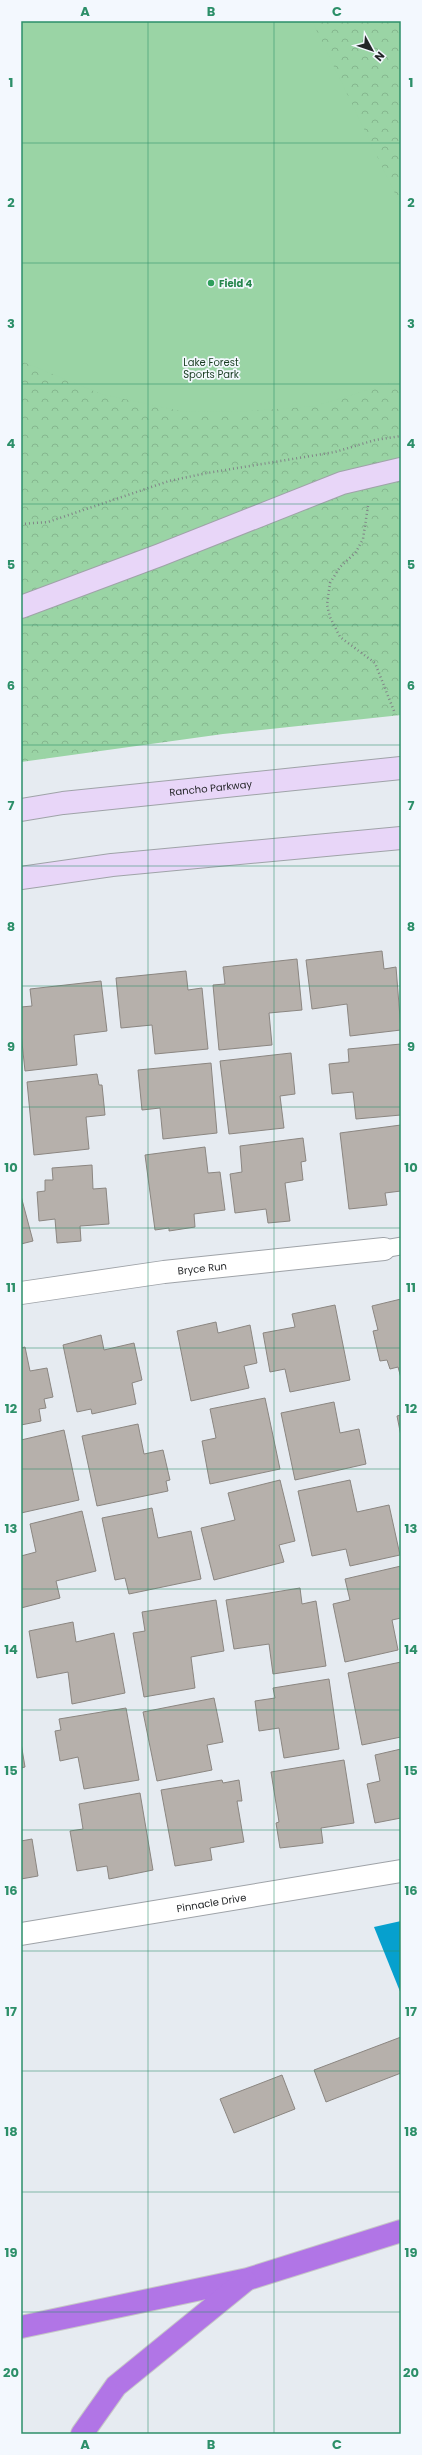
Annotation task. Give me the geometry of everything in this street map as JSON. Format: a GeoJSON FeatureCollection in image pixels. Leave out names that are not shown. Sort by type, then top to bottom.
{"type":"FeatureCollection","features":[{"type":"Feature","properties":{"kind":"highway"},"geometry":{"type":"LineString","coordinates":[[21,2327],[248,2279],[401,2231]]}},
{"type":"Feature","properties":{"kind":"highway"},"geometry":{"type":"LineString","coordinates":[[82,2434],[116,2386],[248,2279]]}},
{"type":"Feature","properties":{"kind":"main road"},"geometry":{"type":"LineString","coordinates":[[21,607],[160,555],[342,483],[401,469]]}},
{"type":"Feature","properties":{"kind":"main road","name":"Rancho Parkway"},"geometry":{"type":"LineString","coordinates":[[21,810],[63,803],[401,768]]}},
{"type":"Feature","properties":{"kind":"main road"},"geometry":{"type":"LineString","coordinates":[[21,878],[112,865],[401,838]]}},
{"type":"Feature","properties":{"kind":"street","name":"Bryce Run"},"geometry":{"type":"LineString","coordinates":[[21,1293],[164,1272],[392,1247]]}},
{"type":"Feature","properties":{"kind":"street","name":"Pinnacle Drive"},"geometry":{"type":"LineString","coordinates":[[21,1934],[401,1871]]}},
{"type":"Feature","properties":{"kind":"path"},"geometry":{"type":"LineString","coordinates":[[21,524],[48,522],[139,490],[199,474],[335,452],[376,440],[401,436]]}},
{"type":"Feature","properties":{"kind":"path"},"geometry":{"type":"LineString","coordinates":[[368,503],[363,539],[356,552],[340,567],[330,583],[327,605],[330,617],[340,636],[375,663],[394,712]]}},
{"type":"Feature","properties":{"kind":"green space","name":"Lake Forest Sports Park"},"geometry":{"type":"Polygon","coordinates":[[[21,21],[401,21],[401,715],[223,734],[21,762],[21,21]]]}},
{"type":"Feature","properties":{"kind":"green space","name":"Field 4"},"geometry":{"type":"Polygon","coordinates":[[[21,21],[312,21],[401,206],[401,380],[315,406],[251,411],[185,412],[101,394],[21,361],[21,21]]]}},
{"type":"Feature","properties":{"kind":"water"},"geometry":{"type":"Polygon","coordinates":[[[401,1921],[401,1994],[374,1927],[401,1921]]]}},
{"type":"Feature","properties":{"kind":"building"},"geometry":{"type":"Polygon","coordinates":[[[382,951],[384,969],[396,967],[401,1030],[350,1036],[347,1004],[312,1009],[306,960],[382,951]]]}},
{"type":"Feature","properties":{"kind":"building"},"geometry":{"type":"Polygon","coordinates":[[[297,959],[302,1010],[269,1013],[272,1045],[219,1050],[213,985],[225,984],[223,967],[297,959]]]}},
{"type":"Feature","properties":{"kind":"building"},"geometry":{"type":"Polygon","coordinates":[[[186,971],[188,990],[202,988],[208,1049],[155,1054],[152,1025],[121,1028],[116,978],[186,971]]]}},
{"type":"Feature","properties":{"kind":"building"},"geometry":{"type":"Polygon","coordinates":[[[101,981],[107,1031],[74,1035],[77,1065],[25,1071],[21,1033],[21,1007],[32,1006],[30,989],[101,981]]]}},
{"type":"Feature","properties":{"kind":"building"},"geometry":{"type":"Polygon","coordinates":[[[401,1044],[401,1115],[356,1119],[353,1092],[332,1094],[329,1064],[349,1062],[348,1049],[401,1044]]]}},
{"type":"Feature","properties":{"kind":"building"},"geometry":{"type":"Polygon","coordinates":[[[291,1053],[295,1094],[280,1096],[284,1128],[229,1134],[220,1061],[291,1053]]]}},
{"type":"Feature","properties":{"kind":"building"},"geometry":{"type":"Polygon","coordinates":[[[211,1063],[217,1133],[163,1139],[160,1108],[142,1110],[138,1070],[211,1063]]]}},
{"type":"Feature","properties":{"kind":"building"},"geometry":{"type":"Polygon","coordinates":[[[97,1074],[99,1085],[102,1085],[105,1115],[86,1117],[89,1149],[34,1155],[27,1082],[97,1074]]]}},
{"type":"Feature","properties":{"kind":"building"},"geometry":{"type":"Polygon","coordinates":[[[401,1125],[401,1191],[385,1193],[387,1205],[349,1209],[340,1133],[401,1125]]]}},
{"type":"Feature","properties":{"kind":"building"},"geometry":{"type":"Polygon","coordinates":[[[303,1138],[306,1161],[301,1162],[303,1180],[285,1183],[290,1221],[268,1223],[266,1209],[235,1213],[230,1174],[242,1172],[240,1146],[303,1138]]]}},
{"type":"Feature","properties":{"kind":"building"},"geometry":{"type":"Polygon","coordinates":[[[205,1147],[208,1173],[220,1172],[225,1210],[194,1214],[195,1227],[169,1231],[169,1228],[155,1230],[145,1155],[205,1147]]]}},
{"type":"Feature","properties":{"kind":"building"},"geometry":{"type":"Polygon","coordinates":[[[92,1165],[93,1189],[106,1188],[109,1224],[80,1226],[81,1241],[57,1243],[55,1219],[39,1221],[37,1192],[45,1191],[45,1180],[53,1180],[52,1168],[92,1165]]]}},
{"type":"Feature","properties":{"kind":"building"},"geometry":{"type":"Polygon","coordinates":[[[21,1196],[33,1241],[21,1244],[21,1196]]]}},
{"type":"Feature","properties":{"kind":"building"},"geometry":{"type":"Polygon","coordinates":[[[401,1299],[401,1378],[398,1367],[390,1369],[387,1360],[380,1361],[373,1331],[378,1330],[372,1306],[401,1299]]]}},
{"type":"Feature","properties":{"kind":"building"},"geometry":{"type":"Polygon","coordinates":[[[335,1305],[350,1380],[290,1392],[285,1369],[270,1372],[263,1333],[295,1327],[292,1314],[335,1305]]]}},
{"type":"Feature","properties":{"kind":"building"},"geometry":{"type":"Polygon","coordinates":[[[216,1322],[218,1333],[250,1325],[257,1363],[244,1366],[249,1388],[191,1401],[177,1331],[216,1322]]]}},
{"type":"Feature","properties":{"kind":"building"},"geometry":{"type":"Polygon","coordinates":[[[101,1335],[104,1350],[134,1343],[142,1380],[132,1383],[136,1404],[92,1414],[91,1409],[77,1412],[63,1345],[101,1335]]]}},
{"type":"Feature","properties":{"kind":"building"},"geometry":{"type":"Polygon","coordinates":[[[25,1347],[30,1371],[47,1368],[53,1397],[44,1399],[46,1408],[39,1409],[41,1421],[21,1425],[21,1348],[25,1347]]]}},
{"type":"Feature","properties":{"kind":"building"},"geometry":{"type":"Polygon","coordinates":[[[265,1398],[280,1469],[210,1484],[202,1441],[216,1438],[210,1409],[265,1398]]]}},
{"type":"Feature","properties":{"kind":"building"},"geometry":{"type":"Polygon","coordinates":[[[334,1402],[340,1433],[359,1429],[366,1464],[295,1480],[281,1413],[334,1402]]]}},
{"type":"Feature","properties":{"kind":"building"},"geometry":{"type":"Polygon","coordinates":[[[401,1415],[401,1436],[397,1416],[401,1415]]]}},
{"type":"Feature","properties":{"kind":"building"},"geometry":{"type":"Polygon","coordinates":[[[138,1424],[144,1454],[163,1450],[170,1480],[166,1481],[168,1491],[97,1506],[82,1436],[138,1424]]]}},
{"type":"Feature","properties":{"kind":"building"},"geometry":{"type":"Polygon","coordinates":[[[64,1430],[79,1500],[21,1513],[21,1440],[64,1430]]]}},
{"type":"Feature","properties":{"kind":"building"},"geometry":{"type":"Polygon","coordinates":[[[280,1480],[295,1541],[279,1545],[284,1562],[214,1580],[201,1528],[235,1520],[228,1493],[280,1480]]]}},
{"type":"Feature","properties":{"kind":"building"},"geometry":{"type":"Polygon","coordinates":[[[350,1480],[357,1512],[389,1505],[400,1555],[350,1566],[346,1549],[312,1556],[298,1491],[350,1480]]]}},
{"type":"Feature","properties":{"kind":"building"},"geometry":{"type":"Polygon","coordinates":[[[152,1508],[158,1538],[191,1531],[201,1579],[129,1594],[125,1578],[115,1580],[102,1518],[152,1508]]]}},
{"type":"Feature","properties":{"kind":"building"},"geometry":{"type":"Polygon","coordinates":[[[82,1511],[96,1571],[56,1581],[60,1598],[21,1608],[21,1556],[36,1552],[30,1524],[82,1511]]]}},
{"type":"Feature","properties":{"kind":"building"},"geometry":{"type":"Polygon","coordinates":[[[401,1566],[401,1618],[392,1620],[398,1650],[345,1662],[333,1604],[350,1600],[345,1579],[401,1566]]]}},
{"type":"Feature","properties":{"kind":"building"},"geometry":{"type":"Polygon","coordinates":[[[300,1588],[302,1604],[316,1601],[326,1666],[273,1674],[269,1644],[234,1649],[226,1600],[300,1588]]]}},
{"type":"Feature","properties":{"kind":"building"},"geometry":{"type":"Polygon","coordinates":[[[216,1600],[224,1651],[191,1657],[195,1688],[144,1697],[133,1633],[145,1631],[142,1612],[216,1600]]]}},
{"type":"Feature","properties":{"kind":"building"},"geometry":{"type":"Polygon","coordinates":[[[73,1622],[76,1642],[114,1633],[125,1693],[72,1704],[68,1672],[37,1678],[29,1631],[73,1622]]]}},
{"type":"Feature","properties":{"kind":"building"},"geometry":{"type":"Polygon","coordinates":[[[401,1662],[401,1737],[362,1745],[348,1673],[401,1662]]]}},
{"type":"Feature","properties":{"kind":"building"},"geometry":{"type":"Polygon","coordinates":[[[329,1679],[339,1749],[284,1758],[279,1728],[259,1731],[255,1701],[275,1698],[273,1688],[329,1679]]]}},
{"type":"Feature","properties":{"kind":"building"},"geometry":{"type":"Polygon","coordinates":[[[214,1698],[223,1742],[207,1745],[212,1770],[157,1781],[143,1712],[214,1698]]]}},
{"type":"Feature","properties":{"kind":"building"},"geometry":{"type":"Polygon","coordinates":[[[126,1708],[139,1780],[84,1789],[78,1757],[60,1761],[55,1731],[61,1730],[59,1719],[126,1708]]]}},
{"type":"Feature","properties":{"kind":"building"},"geometry":{"type":"Polygon","coordinates":[[[21,1743],[25,1767],[21,1768],[21,1743]]]}},
{"type":"Feature","properties":{"kind":"building"},"geometry":{"type":"Polygon","coordinates":[[[401,1749],[401,1818],[375,1823],[367,1784],[380,1781],[375,1755],[401,1749]]]}},
{"type":"Feature","properties":{"kind":"building"},"geometry":{"type":"Polygon","coordinates":[[[344,1760],[354,1823],[321,1828],[323,1843],[280,1848],[276,1823],[279,1822],[271,1772],[344,1760]]]}},
{"type":"Feature","properties":{"kind":"building"},"geometry":{"type":"Polygon","coordinates":[[[222,1780],[223,1783],[239,1780],[242,1801],[237,1801],[244,1842],[210,1848],[212,1860],[175,1866],[161,1790],[222,1780]]]}},
{"type":"Feature","properties":{"kind":"building"},"geometry":{"type":"Polygon","coordinates":[[[140,1793],[153,1870],[109,1879],[107,1866],[77,1871],[70,1831],[83,1829],[79,1804],[140,1793]]]}},
{"type":"Feature","properties":{"kind":"building"},"geometry":{"type":"Polygon","coordinates":[[[32,1839],[38,1876],[21,1879],[21,1841],[32,1839]]]}},
{"type":"Feature","properties":{"kind":"building"},"geometry":{"type":"Polygon","coordinates":[[[401,2037],[401,2073],[326,2102],[314,2070],[401,2037]]]}},
{"type":"Feature","properties":{"kind":"building"},"geometry":{"type":"Polygon","coordinates":[[[282,2075],[295,2109],[234,2133],[220,2099],[282,2075]]]}},
{"type":"Feature","properties":{"kind":"place","name":"Field 4"},"geometry":{"type":"Point","coordinates":[211,283]}}]}
